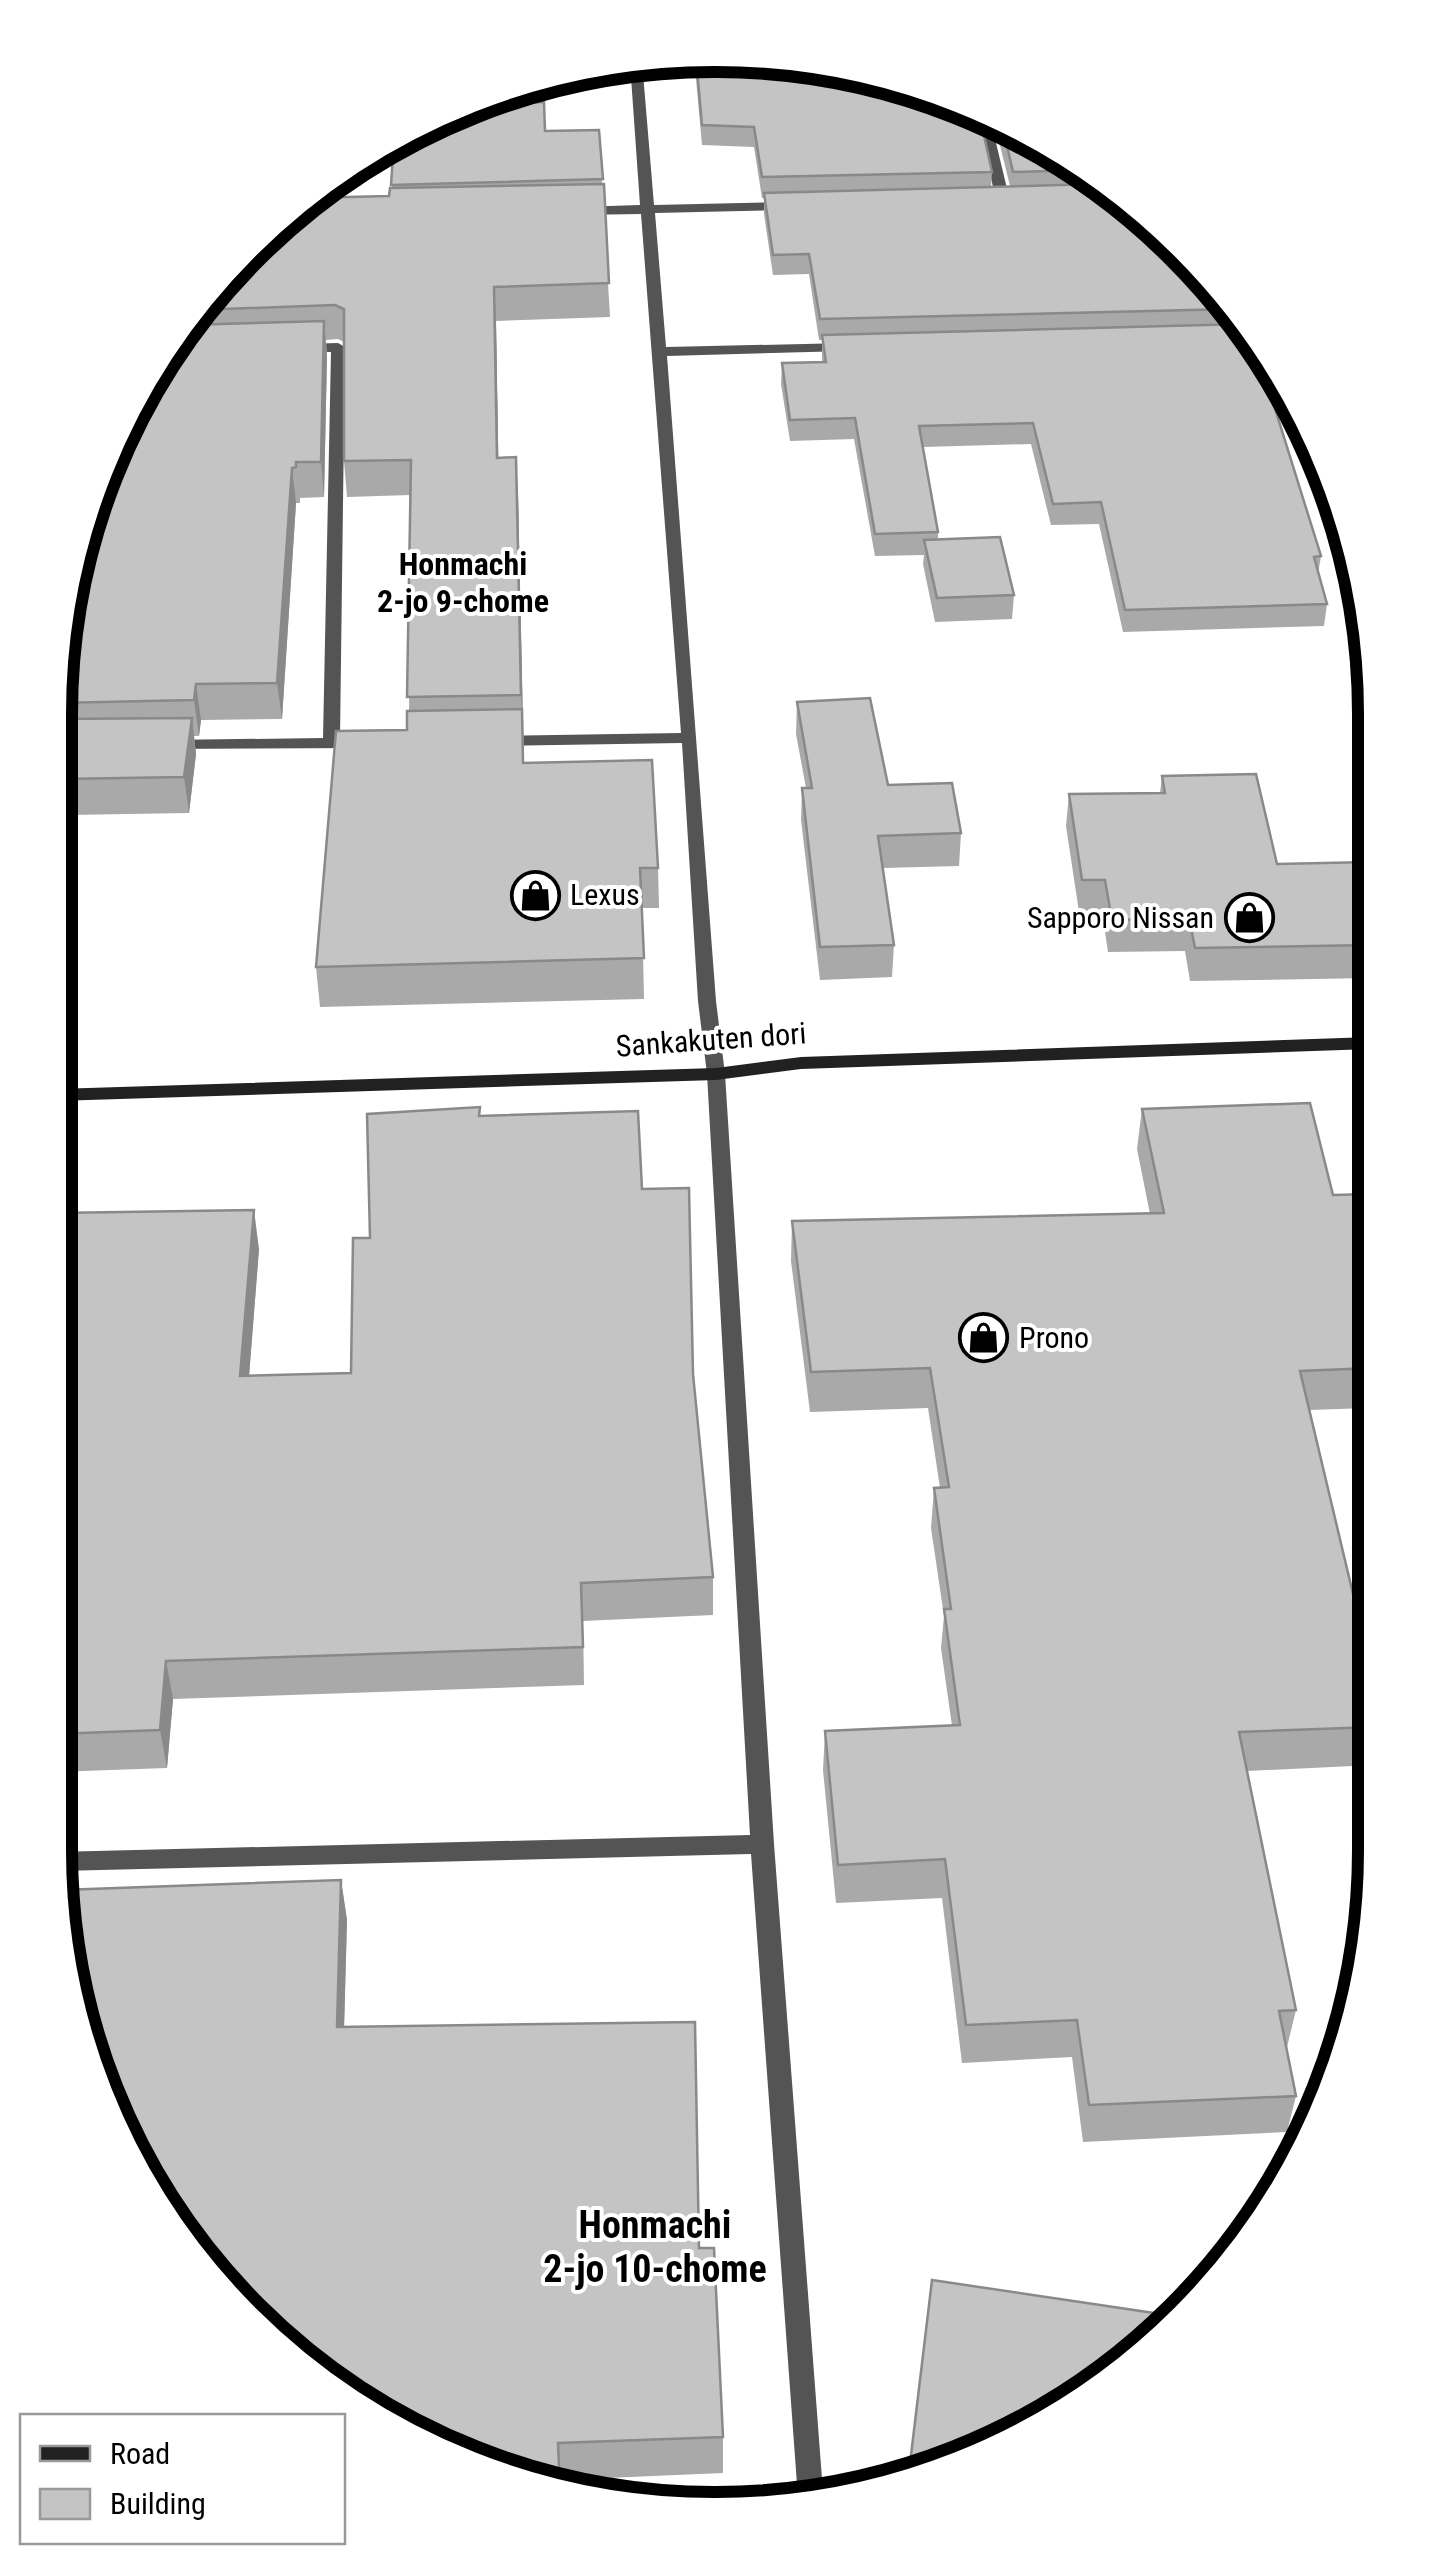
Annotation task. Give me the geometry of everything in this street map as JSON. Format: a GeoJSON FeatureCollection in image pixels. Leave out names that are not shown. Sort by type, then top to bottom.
{"type":"FeatureCollection","features":[{"type":"Feature","properties":{"kind":"street"},"geometry":{"type":"LineString","coordinates":[[637,77],[707,1001],[716,1074],[762,1844],[809,2484]]}},
{"type":"Feature","properties":{"kind":"street"},"geometry":{"type":"LineString","coordinates":[[987,133],[1004,201]]}},
{"type":"Feature","properties":{"kind":"street"},"geometry":{"type":"LineString","coordinates":[[984,202],[1022,200]]}},
{"type":"Feature","properties":{"kind":"street"},"geometry":{"type":"LineString","coordinates":[[558,212],[812,206]]}},
{"type":"Feature","properties":{"kind":"street"},"geometry":{"type":"LineString","coordinates":[[281,349],[338,347],[330,743]]}},
{"type":"Feature","properties":{"kind":"street"},"geometry":{"type":"LineString","coordinates":[[658,352],[857,347]]}},
{"type":"Feature","properties":{"kind":"street"},"geometry":{"type":"LineString","coordinates":[[470,741],[690,738]]}},
{"type":"Feature","properties":{"kind":"street"},"geometry":{"type":"LineString","coordinates":[[154,746],[390,742]]}},
{"type":"Feature","properties":{"kind":"street","name":"Sankakuten dori"},"geometry":{"type":"LineString","coordinates":[[72,1094],[716,1074],[801,1063],[1358,1043]]}},
{"type":"Feature","properties":{"kind":"street"},"geometry":{"type":"LineString","coordinates":[[73,1862],[762,1844]]}},
{"type":"Feature","properties":{"kind":"building"},"geometry":{"type":"Polygon","coordinates":[[[697,73],[799,78],[881,94],[983,131],[992,172],[762,177],[754,127],[702,125],[697,73]]]}},
{"type":"Feature","properties":{"kind":"building"},"geometry":{"type":"Polygon","coordinates":[[[544,102],[545,131],[599,130],[603,179],[391,185],[393,160],[469,121],[522,103],[544,102]]]}},
{"type":"Feature","properties":{"kind":"building"},"geometry":{"type":"Polygon","coordinates":[[[1006,143],[1055,171],[1013,172],[1006,143]]]}},
{"type":"Feature","properties":{"kind":"building"},"geometry":{"type":"Polygon","coordinates":[[[604,184],[609,283],[494,287],[497,458],[516,457],[521,695],[407,697],[411,460],[344,461],[344,309],[335,305],[217,309],[291,232],[335,197],[389,196],[390,188],[604,184]]]}},
{"type":"Feature","properties":{"kind":"building"},"geometry":{"type":"Polygon","coordinates":[[[1077,185],[1139,232],[1213,309],[820,319],[809,254],[773,255],[764,193],[1077,185]]]}},
{"type":"Feature","properties":{"kind":"building"},"geometry":{"type":"Polygon","coordinates":[[[324,321],[321,462],[296,462],[292,468],[277,683],[196,684],[194,700],[73,703],[85,590],[107,508],[139,431],[205,324],[324,321]]]}},
{"type":"Feature","properties":{"kind":"building"},"geometry":{"type":"Polygon","coordinates":[[[1225,324],[1270,392],[1321,556],[1314,557],[1327,604],[1125,610],[1101,502],[1053,504],[1033,423],[919,426],[938,532],[875,534],[855,418],[790,420],[782,363],[826,362],[822,335],[1225,324]]]}},
{"type":"Feature","properties":{"kind":"building"},"geometry":{"type":"Polygon","coordinates":[[[1000,537],[1014,595],[937,598],[924,540],[1000,537]]]}},
{"type":"Feature","properties":{"kind":"building"},"geometry":{"type":"Polygon","coordinates":[[[870,698],[888,785],[952,783],[961,833],[878,836],[894,945],[820,947],[802,788],[812,788],[797,702],[870,698]]]}},
{"type":"Feature","properties":{"kind":"building"},"geometry":{"type":"Polygon","coordinates":[[[522,709],[523,763],[652,760],[658,868],[640,868],[644,958],[316,967],[336,731],[407,730],[407,711],[522,709]]]}},
{"type":"Feature","properties":{"kind":"building"},"geometry":{"type":"Polygon","coordinates":[[[192,718],[184,777],[72,779],[72,719],[192,718]]]}},
{"type":"Feature","properties":{"kind":"building"},"geometry":{"type":"Polygon","coordinates":[[[1256,774],[1277,864],[1358,862],[1358,945],[1195,948],[1189,918],[1112,920],[1105,880],[1082,880],[1069,794],[1165,793],[1162,776],[1256,774]]]}},
{"type":"Feature","properties":{"kind":"building"},"geometry":{"type":"Polygon","coordinates":[[[1310,1103],[1333,1195],[1358,1194],[1358,1369],[1300,1371],[1358,1615],[1358,1728],[1239,1732],[1296,2010],[1279,2011],[1296,2096],[1089,2105],[1077,2020],[966,2025],[945,1859],[838,1865],[825,1731],[960,1725],[944,1609],[951,1609],[934,1488],[949,1487],[930,1368],[811,1372],[792,1221],[1164,1213],[1142,1109],[1310,1103]]]}},
{"type":"Feature","properties":{"kind":"building"},"geometry":{"type":"Polygon","coordinates":[[[480,1107],[479,1116],[638,1111],[642,1189],[689,1188],[693,1374],[713,1577],[581,1583],[583,1647],[166,1661],[160,1730],[72,1733],[72,1213],[254,1210],[240,1376],[351,1373],[353,1238],[370,1238],[367,1114],[480,1107]]]}},
{"type":"Feature","properties":{"kind":"building"},"geometry":{"type":"Polygon","coordinates":[[[341,1880],[337,2027],[695,2022],[699,2248],[714,2248],[723,2437],[558,2443],[559,2472],[549,2470],[469,2443],[431,2425],[358,2383],[291,2332],[205,2240],[139,2133],[121,2095],[94,2015],[74,1890],[341,1880]]]}},
{"type":"Feature","properties":{"kind":"building"},"geometry":{"type":"Polygon","coordinates":[[[932,2280],[1158,2314],[1106,2359],[1036,2405],[961,2443],[910,2461],[932,2280]]]}},
{"type":"Feature","properties":{"kind":"place","name":"Lexus"},"geometry":{"type":"Point","coordinates":[535,895]}},
{"type":"Feature","properties":{"kind":"place","name":"Sapporo Nissan"},"geometry":{"type":"Point","coordinates":[1249,918]}},
{"type":"Feature","properties":{"kind":"place","name":"Prono"},"geometry":{"type":"Point","coordinates":[984,1338]}},
{"type":"Feature","properties":{"kind":"district","name":"Honmachi 2-jo 9-chome"},"geometry":{"type":"Point","coordinates":[463,582]}},
{"type":"Feature","properties":{"kind":"district","name":"Honmachi 2-jo 10-chome"},"geometry":{"type":"Point","coordinates":[655,2247]}}]}
